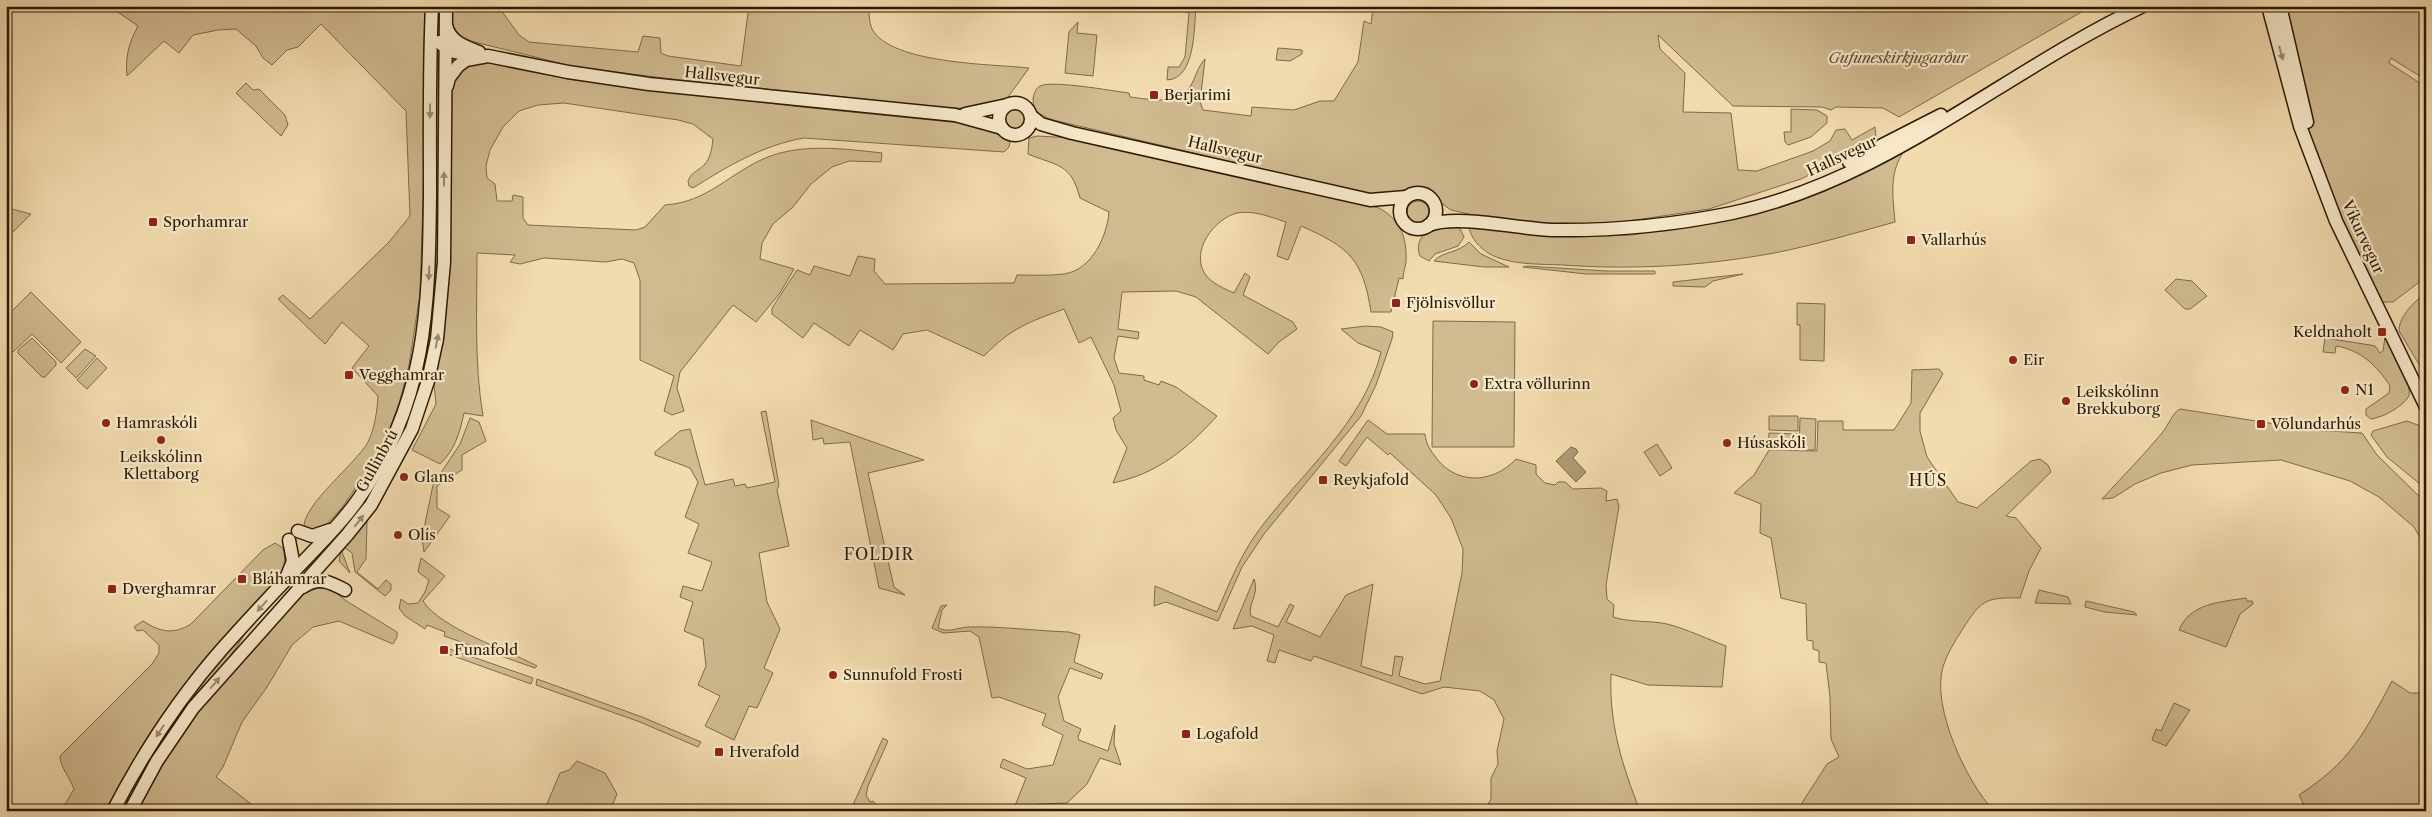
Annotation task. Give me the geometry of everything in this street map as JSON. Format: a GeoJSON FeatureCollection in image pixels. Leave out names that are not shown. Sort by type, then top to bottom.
{"type":"FeatureCollection","features":[{"type":"Feature","properties":{"kind":"main road","name":"Hallsvegur"},"geometry":{"type":"LineString","coordinates":[[2068,46],[2126,6]]}},
{"type":"Feature","properties":{"kind":"main road","name":"Hallsvegur"},"geometry":{"type":"LineString","coordinates":[[1031,116],[1042,124],[1072,132],[1370,200],[1386,207],[1413,229],[1424,228],[1446,221],[1520,228],[1574,230],[1651,225],[1758,206],[1823,184],[1914,140],[2068,46],[2143,6]]}},
{"type":"Feature","properties":{"kind":"main road","name":"Víkurvegur"},"geometry":{"type":"LineString","coordinates":[[2268,6],[2300,126],[2336,221],[2426,407]]}},
{"type":"Feature","properties":{"kind":"main road","name":"Víkurvegur"},"geometry":{"type":"LineString","coordinates":[[2280,6],[2296,70],[2316,166]]}},
{"type":"Feature","properties":{"kind":"main road","name":"Gullinbrú"},"geometry":{"type":"LineString","coordinates":[[113,811],[143,757],[179,703],[221,650],[337,527],[358,500],[386,452],[406,403],[421,348],[428,305],[431,13]]}},
{"type":"Feature","properties":{"kind":"main road"},"geometry":{"type":"LineString","coordinates":[[431,13],[434,34],[444,46],[435,54],[431,62]]}},
{"type":"Feature","properties":{"kind":"main road","name":"Gullinbrú"},"geometry":{"type":"LineString","coordinates":[[130,811],[158,762],[193,708],[347,535],[371,505],[412,430],[428,381],[437,339],[443,290],[445,13]]}},
{"type":"Feature","properties":{"kind":"main road"},"geometry":{"type":"LineString","coordinates":[[445,13],[450,37],[479,54]]}},
{"type":"Feature","properties":{"kind":"main road","name":"Hallsvegur"},"geometry":{"type":"LineString","coordinates":[[444,46],[450,44],[479,54],[568,72],[649,84],[955,115],[1002,128]]}},
{"type":"Feature","properties":{"kind":"main road"},"geometry":{"type":"LineString","coordinates":[[445,96],[453,70],[466,60],[479,54]]}},
{"type":"Feature","properties":{"kind":"main road"},"geometry":{"type":"LineString","coordinates":[[1020,104],[1028,110],[1031,116],[1030,125],[1025,132],[1011,135],[1002,128],[1000,113],[1007,106],[1020,104]]}},
{"type":"Feature","properties":{"kind":"main road","name":"Hallsvegur"},"geometry":{"type":"LineString","coordinates":[[955,115],[1007,106]]}},
{"type":"Feature","properties":{"kind":"main road","name":"Hallsvegur"},"geometry":{"type":"LineString","coordinates":[[1025,132],[1072,132]]}},
{"type":"Feature","properties":{"kind":"main road","name":"Hallsvegur"},"geometry":{"type":"LineString","coordinates":[[1370,200],[1422,194],[1448,215],[1471,222]]}},
{"type":"Feature","properties":{"kind":"main road"},"geometry":{"type":"LineString","coordinates":[[1401,219],[1400,207],[1406,197]]}},
{"type":"Feature","properties":{"kind":"main road"},"geometry":{"type":"LineString","coordinates":[[1429,225],[1435,215],[1434,204]]}},
{"type":"Feature","properties":{"kind":"main road","name":"Víkurvegur"},"geometry":{"type":"LineString","coordinates":[[2384,320],[2406,353],[2426,390]]}},
{"type":"Feature","properties":{"kind":"main road"},"geometry":{"type":"LineString","coordinates":[[298,531],[308,536],[316,536],[337,527]]}},
{"type":"Feature","properties":{"kind":"main road"},"geometry":{"type":"LineString","coordinates":[[283,583],[293,561],[289,540]]}},
{"type":"Feature","properties":{"kind":"main road"},"geometry":{"type":"LineString","coordinates":[[295,592],[307,584],[320,580],[344,590]]}},
{"type":"Feature","properties":{"kind":"green space"},"geometry":{"type":"Polygon","coordinates":[[[109,6],[429,6],[420,294],[409,365],[400,400],[384,446],[341,509],[320,531],[304,528],[311,508],[362,451],[368,442],[374,425],[378,396],[352,368],[369,346],[342,322],[325,344],[278,299],[283,295],[310,319],[389,242],[410,216],[406,111],[321,24],[298,47],[287,50],[272,65],[263,58],[256,46],[236,29],[218,30],[193,35],[179,53],[164,41],[127,76],[128,50],[138,26],[109,6]]]}},
{"type":"Feature","properties":{"kind":"green space"},"geometry":{"type":"Polygon","coordinates":[[[449,6],[498,6],[519,35],[529,42],[638,52],[643,36],[660,38],[661,53],[668,56],[741,66],[749,6],[869,6],[872,29],[883,41],[899,49],[920,56],[944,60],[1029,68],[1006,100],[970,108],[950,108],[688,81],[576,67],[458,38],[452,31],[449,6]]]}},
{"type":"Feature","properties":{"kind":"green space"},"geometry":{"type":"Polygon","coordinates":[[[1185,6],[1196,6],[1192,50],[1183,71],[1176,77],[1167,80],[1168,67],[1179,67],[1185,57],[1189,13],[1185,12],[1185,6]]]}},
{"type":"Feature","properties":{"kind":"green space","name":"Gufuneskirkjugarður"},"geometry":{"type":"Polygon","coordinates":[[[1373,6],[2092,6],[1899,117],[1883,108],[1836,107],[1831,110],[1822,107],[1733,106],[1658,35],[1660,49],[1685,73],[1683,112],[1731,113],[1738,170],[1757,171],[1813,151],[1830,141],[1836,130],[1845,129],[1852,140],[1875,127],[1876,138],[1868,146],[1801,179],[1709,209],[1609,224],[1543,224],[1490,219],[1451,210],[1423,190],[1390,195],[1364,193],[1049,119],[1040,114],[1034,106],[1034,93],[1040,86],[1047,84],[1110,90],[1129,93],[1130,97],[1145,99],[1163,100],[1179,97],[1190,87],[1205,59],[1200,102],[1203,110],[1251,116],[1252,107],[1294,110],[1320,101],[1334,101],[1358,62],[1364,21],[1371,24],[1373,6]]]}},
{"type":"Feature","properties":{"kind":"green space"},"geometry":{"type":"Polygon","coordinates":[[[2281,6],[2426,6],[2426,80],[2391,58],[2389,63],[2426,87],[2426,277],[2393,302],[2382,302],[2375,296],[2310,147],[2281,6]]]}},
{"type":"Feature","properties":{"kind":"green space"},"geometry":{"type":"Polygon","coordinates":[[[1078,22],[1077,33],[1097,35],[1093,76],[1065,73],[1069,32],[1078,22]]]}},
{"type":"Feature","properties":{"kind":"green space"},"geometry":{"type":"Polygon","coordinates":[[[1278,48],[1302,50],[1302,54],[1290,61],[1276,60],[1278,48]]]}},
{"type":"Feature","properties":{"kind":"green space"},"geometry":{"type":"Polygon","coordinates":[[[437,60],[441,60],[440,234],[431,354],[406,434],[367,502],[365,500],[418,384],[429,336],[434,286],[437,60]]]}},
{"type":"Feature","properties":{"kind":"green space"},"geometry":{"type":"Polygon","coordinates":[[[478,60],[567,79],[801,107],[981,125],[997,131],[1010,142],[1009,147],[1004,152],[804,138],[789,141],[746,157],[693,188],[689,186],[688,181],[707,161],[713,139],[693,124],[678,120],[564,103],[538,105],[519,111],[503,127],[490,150],[486,166],[487,178],[495,184],[497,201],[512,201],[513,195],[523,197],[523,218],[528,225],[636,230],[645,227],[665,205],[681,203],[694,198],[754,163],[768,157],[796,150],[825,148],[882,153],[881,162],[849,161],[832,167],[811,184],[793,207],[773,224],[762,243],[760,259],[794,269],[780,293],[756,322],[733,305],[680,372],[677,388],[684,411],[672,415],[664,411],[674,376],[640,360],[640,280],[634,263],[622,259],[606,262],[544,258],[520,264],[510,262],[515,255],[477,253],[477,355],[483,416],[464,413],[461,427],[450,453],[440,464],[412,450],[436,404],[434,384],[444,329],[448,270],[450,87],[461,67],[478,60]]]}},
{"type":"Feature","properties":{"kind":"green space"},"geometry":{"type":"Polygon","coordinates":[[[246,83],[253,90],[259,89],[285,115],[288,125],[281,136],[236,93],[246,83]]]}},
{"type":"Feature","properties":{"kind":"green space"},"geometry":{"type":"Polygon","coordinates":[[[1015,107],[1023,110],[1026,118],[1023,126],[1015,129],[1007,126],[1004,118],[1007,110],[1015,107]]]}},
{"type":"Feature","properties":{"kind":"green space"},"geometry":{"type":"Polygon","coordinates":[[[1791,109],[1817,110],[1827,116],[1827,123],[1811,137],[1788,145],[1785,142],[1784,132],[1791,132],[1791,109]]]}},
{"type":"Feature","properties":{"kind":"green space"},"geometry":{"type":"Polygon","coordinates":[[[1037,136],[1073,138],[1379,208],[1393,218],[1401,230],[1406,253],[1403,279],[1399,278],[1391,312],[1371,312],[1368,294],[1358,267],[1342,248],[1331,241],[1301,226],[1288,260],[1277,256],[1286,222],[1250,212],[1228,216],[1213,229],[1202,246],[1200,256],[1205,274],[1214,283],[1234,293],[1245,273],[1250,277],[1243,295],[1293,322],[1297,329],[1279,342],[1268,354],[1196,297],[1176,291],[1122,292],[1118,329],[1139,332],[1138,339],[1118,336],[1114,358],[1119,373],[1144,376],[1144,380],[1159,385],[1161,381],[1176,387],[1217,416],[1183,449],[1157,467],[1129,479],[1113,483],[1127,448],[1116,430],[1113,418],[1121,411],[1114,385],[1091,337],[1079,343],[1064,309],[1012,332],[984,356],[927,330],[903,334],[893,350],[860,330],[849,346],[814,323],[803,338],[772,314],[772,308],[797,270],[810,275],[814,266],[850,276],[858,256],[875,259],[874,271],[885,284],[1014,283],[1017,275],[1064,274],[1083,266],[1090,259],[1101,241],[1109,212],[1080,198],[1072,178],[1062,167],[1028,154],[1029,138],[1037,136]]]}},
{"type":"Feature","properties":{"kind":"green space"},"geometry":{"type":"Polygon","coordinates":[[[1898,151],[1902,154],[1895,170],[1894,179],[1895,222],[1820,243],[1774,253],[1668,266],[1616,267],[1531,264],[1514,262],[1494,256],[1476,242],[1469,227],[1570,237],[1632,235],[1690,226],[1898,151]]]}},
{"type":"Feature","properties":{"kind":"green space"},"geometry":{"type":"Polygon","coordinates":[[[1414,201],[1422,201],[1429,208],[1429,216],[1422,223],[1414,223],[1407,216],[1407,208],[1414,201]]]}},
{"type":"Feature","properties":{"kind":"green space"},"geometry":{"type":"Polygon","coordinates":[[[8,208],[31,214],[6,239],[8,208]]]}},
{"type":"Feature","properties":{"kind":"green space"},"geometry":{"type":"Polygon","coordinates":[[[1433,227],[1459,227],[1464,237],[1458,246],[1435,254],[1429,261],[1420,256],[1418,247],[1420,239],[1433,227]]]}},
{"type":"Feature","properties":{"kind":"green space"},"geometry":{"type":"Polygon","coordinates":[[[1469,242],[1481,254],[1509,267],[1484,267],[1434,261],[1442,255],[1465,246],[1469,242]]]}},
{"type":"Feature","properties":{"kind":"green space"},"geometry":{"type":"Polygon","coordinates":[[[1523,267],[1606,271],[1655,271],[1655,274],[1586,274],[1523,267]]]}},
{"type":"Feature","properties":{"kind":"green space"},"geometry":{"type":"Polygon","coordinates":[[[1743,274],[1713,281],[1705,287],[1673,286],[1673,282],[1743,274]]]}},
{"type":"Feature","properties":{"kind":"green space"},"geometry":{"type":"Polygon","coordinates":[[[2176,279],[2192,281],[2207,296],[2190,309],[2185,309],[2165,290],[2176,279]]]}},
{"type":"Feature","properties":{"kind":"green space"},"geometry":{"type":"Polygon","coordinates":[[[31,292],[81,342],[61,363],[32,334],[13,352],[6,345],[6,317],[31,292]]]}},
{"type":"Feature","properties":{"kind":"green space"},"geometry":{"type":"Polygon","coordinates":[[[2426,292],[2426,376],[2399,331],[2405,314],[2426,292]]]}},
{"type":"Feature","properties":{"kind":"green space"},"geometry":{"type":"Polygon","coordinates":[[[1797,303],[1825,304],[1824,361],[1800,360],[1800,325],[1797,325],[1797,303]]]}},
{"type":"Feature","properties":{"kind":"green space","name":"Extra völlurinn"},"geometry":{"type":"Polygon","coordinates":[[[1433,321],[1515,322],[1514,447],[1432,447],[1433,321]]]}},
{"type":"Feature","properties":{"kind":"green space"},"geometry":{"type":"Polygon","coordinates":[[[1366,326],[1381,327],[1393,332],[1376,385],[1361,416],[1264,534],[1242,567],[1218,621],[1166,602],[1154,606],[1155,586],[1217,612],[1236,570],[1259,530],[1329,446],[1361,402],[1373,378],[1381,352],[1358,343],[1341,329],[1366,326]]]}},
{"type":"Feature","properties":{"kind":"green space"},"geometry":{"type":"Polygon","coordinates":[[[2385,337],[2405,374],[2409,396],[2392,411],[2371,419],[2366,415],[2366,409],[2389,393],[2390,386],[2380,372],[2361,355],[2336,346],[2335,353],[2323,352],[2325,338],[2375,346],[2380,353],[2383,351],[2385,337]]]}},
{"type":"Feature","properties":{"kind":"green space"},"geometry":{"type":"Polygon","coordinates":[[[32,338],[56,362],[56,365],[45,377],[42,377],[18,353],[18,350],[32,338]]]}},
{"type":"Feature","properties":{"kind":"green space"},"geometry":{"type":"Polygon","coordinates":[[[85,349],[96,356],[76,378],[66,368],[85,349]]]}},
{"type":"Feature","properties":{"kind":"green space"},"geometry":{"type":"Polygon","coordinates":[[[97,358],[107,368],[87,389],[77,380],[97,358]]]}},
{"type":"Feature","properties":{"kind":"green space"},"geometry":{"type":"Polygon","coordinates":[[[1939,369],[1943,374],[1920,413],[1920,431],[1927,457],[1958,502],[1977,508],[2031,461],[2040,459],[2048,465],[2051,472],[2006,516],[2016,518],[2041,548],[2029,571],[2020,598],[1998,598],[1979,607],[1968,620],[1949,652],[1943,667],[1941,684],[1942,702],[1954,744],[1973,782],[1994,811],[1794,811],[1800,806],[1827,764],[1839,757],[1831,739],[1830,697],[1826,663],[1819,662],[1819,651],[1813,649],[1813,641],[1807,640],[1806,604],[1781,598],[1771,538],[1760,533],[1761,504],[1734,493],[1754,475],[1769,450],[1817,451],[1818,421],[1843,421],[1843,430],[1894,430],[1911,403],[1912,370],[1939,369]]]}},
{"type":"Feature","properties":{"kind":"green space"},"geometry":{"type":"Polygon","coordinates":[[[2180,409],[2313,430],[2362,433],[2377,455],[2426,503],[2426,548],[2414,527],[2379,497],[2350,481],[2281,460],[2192,465],[2161,473],[2135,484],[2113,498],[2102,499],[2155,442],[2175,413],[2180,409]]]}},
{"type":"Feature","properties":{"kind":"green space"},"geometry":{"type":"Polygon","coordinates":[[[766,411],[779,485],[777,490],[789,546],[759,553],[767,602],[780,629],[764,668],[773,673],[757,708],[749,706],[734,740],[705,726],[720,696],[698,685],[706,666],[703,639],[684,631],[693,602],[680,597],[683,586],[702,591],[712,562],[688,553],[699,524],[685,517],[698,482],[690,468],[655,455],[655,452],[680,431],[690,429],[705,485],[733,479],[735,486],[745,484],[747,488],[775,482],[761,412],[766,411]]]}},
{"type":"Feature","properties":{"kind":"green space"},"geometry":{"type":"Polygon","coordinates":[[[1769,416],[1798,416],[1798,431],[1769,430],[1769,416]]]}},
{"type":"Feature","properties":{"kind":"green space"},"geometry":{"type":"Polygon","coordinates":[[[470,418],[479,422],[486,441],[462,455],[462,470],[437,486],[437,508],[450,516],[424,552],[422,538],[433,485],[460,444],[470,418]]]}},
{"type":"Feature","properties":{"kind":"green space"},"geometry":{"type":"Polygon","coordinates":[[[1800,418],[1816,419],[1815,450],[1799,450],[1800,418]]]}},
{"type":"Feature","properties":{"kind":"green space"},"geometry":{"type":"Polygon","coordinates":[[[811,420],[924,460],[868,473],[894,587],[905,595],[879,588],[850,442],[824,444],[823,438],[813,440],[811,420]]]}},
{"type":"Feature","properties":{"kind":"green space"},"geometry":{"type":"Polygon","coordinates":[[[1368,420],[1387,434],[1425,434],[1429,448],[1442,465],[1462,476],[1474,478],[1496,474],[1516,459],[1536,465],[1536,474],[1545,483],[1555,485],[1558,482],[1565,482],[1573,489],[1601,488],[1607,491],[1606,501],[1617,499],[1619,506],[1606,585],[1607,599],[1614,605],[1613,617],[1667,624],[1726,646],[1722,687],[1648,685],[1611,674],[1612,710],[1618,744],[1622,761],[1640,811],[1484,811],[1491,799],[1491,778],[1498,764],[1497,751],[1504,719],[1494,700],[1480,691],[1444,687],[1422,694],[1314,656],[1311,661],[1279,650],[1275,663],[1267,661],[1274,635],[1252,626],[1233,629],[1254,579],[1256,590],[1250,612],[1251,616],[1278,627],[1290,604],[1294,606],[1286,622],[1320,637],[1346,595],[1373,584],[1361,666],[1392,676],[1395,656],[1403,657],[1399,676],[1425,684],[1440,681],[1462,573],[1463,549],[1451,518],[1436,495],[1390,453],[1388,455],[1367,437],[1346,466],[1339,461],[1368,420]]]}},
{"type":"Feature","properties":{"kind":"green space"},"geometry":{"type":"Polygon","coordinates":[[[2407,421],[2426,428],[2426,489],[2387,457],[2371,435],[2373,431],[2407,421]]]}},
{"type":"Feature","properties":{"kind":"green space"},"geometry":{"type":"Polygon","coordinates":[[[1769,433],[1798,434],[1798,449],[1768,448],[1769,433]]]}},
{"type":"Feature","properties":{"kind":"green space"},"geometry":{"type":"Polygon","coordinates":[[[1657,444],[1672,468],[1660,476],[1644,452],[1657,444]]]}},
{"type":"Feature","properties":{"kind":"green space"},"geometry":{"type":"Polygon","coordinates":[[[367,521],[366,559],[357,572],[378,589],[386,580],[391,584],[391,590],[385,596],[355,572],[352,553],[345,548],[342,552],[350,573],[339,561],[341,551],[367,521]]]}},
{"type":"Feature","properties":{"kind":"green space"},"geometry":{"type":"Polygon","coordinates":[[[275,543],[283,548],[285,558],[276,584],[226,637],[108,811],[61,811],[74,789],[63,768],[60,756],[152,664],[159,653],[159,645],[143,630],[137,631],[134,627],[143,621],[155,628],[172,631],[191,624],[263,550],[275,543]]]}},
{"type":"Feature","properties":{"kind":"green space"},"geometry":{"type":"Polygon","coordinates":[[[421,558],[445,576],[423,601],[432,611],[444,621],[475,638],[537,666],[535,668],[444,636],[445,632],[427,625],[425,629],[405,616],[399,608],[401,599],[408,604],[418,603],[425,592],[429,580],[418,572],[421,558]]]}},
{"type":"Feature","properties":{"kind":"green space"},"geometry":{"type":"Polygon","coordinates":[[[318,588],[331,589],[345,600],[397,632],[397,637],[393,644],[339,621],[313,627],[292,645],[267,687],[242,722],[223,767],[216,777],[255,807],[265,811],[137,811],[165,760],[204,701],[278,618],[303,594],[318,588]]]}},
{"type":"Feature","properties":{"kind":"green space"},"geometry":{"type":"Polygon","coordinates":[[[2039,590],[2068,597],[2071,604],[2035,603],[2039,590]]]}},
{"type":"Feature","properties":{"kind":"green space"},"geometry":{"type":"Polygon","coordinates":[[[2246,598],[2247,601],[2252,601],[2253,604],[2240,614],[2226,647],[2179,630],[2184,621],[2198,609],[2207,605],[2246,598]]]}},
{"type":"Feature","properties":{"kind":"green space"},"geometry":{"type":"Polygon","coordinates":[[[2086,601],[2134,612],[2137,615],[2105,612],[2085,607],[2086,601]]]}},
{"type":"Feature","properties":{"kind":"green space"},"geometry":{"type":"Polygon","coordinates":[[[947,605],[942,610],[938,628],[949,630],[968,627],[993,627],[1069,632],[1080,635],[1074,662],[1103,674],[1101,679],[1070,668],[1058,697],[1064,721],[1081,729],[1078,737],[1079,740],[1108,751],[1115,725],[1114,744],[1121,765],[1100,758],[1087,784],[1067,803],[1040,804],[1036,806],[1035,811],[1013,811],[1026,778],[1000,767],[1003,759],[1027,769],[1053,765],[1063,735],[1042,725],[1046,714],[999,697],[992,698],[979,637],[970,631],[943,633],[932,628],[941,606],[947,605]]]}},
{"type":"Feature","properties":{"kind":"green space"},"geometry":{"type":"Polygon","coordinates":[[[249,625],[230,656],[183,715],[125,811],[119,811],[180,709],[249,625]]]}},
{"type":"Feature","properties":{"kind":"green space"},"geometry":{"type":"Polygon","coordinates":[[[447,648],[533,678],[531,684],[445,653],[447,648]]]}},
{"type":"Feature","properties":{"kind":"green space"},"geometry":{"type":"Polygon","coordinates":[[[537,679],[642,717],[701,742],[698,747],[640,722],[536,685],[537,679]]]}},
{"type":"Feature","properties":{"kind":"green space"},"geometry":{"type":"Polygon","coordinates":[[[2392,681],[2410,693],[2426,693],[2426,811],[2307,811],[2299,795],[2331,771],[2354,746],[2373,717],[2392,681]]]}},
{"type":"Feature","properties":{"kind":"green space"},"geometry":{"type":"Polygon","coordinates":[[[2174,703],[2190,710],[2166,746],[2152,740],[2156,729],[2161,731],[2174,703]]]}},
{"type":"Feature","properties":{"kind":"green space"},"geometry":{"type":"Polygon","coordinates":[[[883,738],[888,741],[868,786],[866,795],[870,802],[873,801],[885,811],[856,811],[853,805],[883,738]]]}},
{"type":"Feature","properties":{"kind":"green space"},"geometry":{"type":"Polygon","coordinates":[[[577,761],[605,773],[617,794],[610,811],[544,811],[560,773],[569,770],[577,761]]]}},
{"type":"Feature","properties":{"kind":"shaded area"},"geometry":{"type":"Polygon","coordinates":[[[1571,447],[1578,452],[1573,458],[1586,472],[1576,482],[1556,461],[1571,447]]]}},
{"type":"Feature","properties":{"kind":"place","name":"Berjarimi"},"geometry":{"type":"Point","coordinates":[1154,95]}},
{"type":"Feature","properties":{"kind":"place","name":"Sporhamrar"},"geometry":{"type":"Point","coordinates":[153,222]}},
{"type":"Feature","properties":{"kind":"place","name":"Vallarhús"},"geometry":{"type":"Point","coordinates":[1911,240]}},
{"type":"Feature","properties":{"kind":"place","name":"Fjölnisvöllur"},"geometry":{"type":"Point","coordinates":[1396,303]}},
{"type":"Feature","properties":{"kind":"place","name":"Keldnaholt"},"geometry":{"type":"Point","coordinates":[2382,332]}},
{"type":"Feature","properties":{"kind":"place","name":"Eir"},"geometry":{"type":"Point","coordinates":[2013,360]}},
{"type":"Feature","properties":{"kind":"place","name":"Vegghamrar"},"geometry":{"type":"Point","coordinates":[349,375]}},
{"type":"Feature","properties":{"kind":"place","name":"Extra völlurinn"},"geometry":{"type":"Point","coordinates":[1474,384]}},
{"type":"Feature","properties":{"kind":"place","name":"N1"},"geometry":{"type":"Point","coordinates":[2345,390]}},
{"type":"Feature","properties":{"kind":"place","name":"Leikskólinn Brekkuborg"},"geometry":{"type":"Point","coordinates":[2066,401]}},
{"type":"Feature","properties":{"kind":"place","name":"Hamraskóli"},"geometry":{"type":"Point","coordinates":[106,423]}},
{"type":"Feature","properties":{"kind":"place","name":"Völundarhús"},"geometry":{"type":"Point","coordinates":[2261,424]}},
{"type":"Feature","properties":{"kind":"place","name":"Leikskólinn Klettaborg"},"geometry":{"type":"Point","coordinates":[161,440]}},
{"type":"Feature","properties":{"kind":"place","name":"Húsaskóli"},"geometry":{"type":"Point","coordinates":[1727,443]}},
{"type":"Feature","properties":{"kind":"place","name":"Glans"},"geometry":{"type":"Point","coordinates":[404,477]}},
{"type":"Feature","properties":{"kind":"place","name":"Reykjafold"},"geometry":{"type":"Point","coordinates":[1323,480]}},
{"type":"Feature","properties":{"kind":"place","name":"Olís"},"geometry":{"type":"Point","coordinates":[398,535]}},
{"type":"Feature","properties":{"kind":"place","name":"Bláhamrar"},"geometry":{"type":"Point","coordinates":[242,579]}},
{"type":"Feature","properties":{"kind":"place","name":"Dverghamrar"},"geometry":{"type":"Point","coordinates":[112,589]}},
{"type":"Feature","properties":{"kind":"place","name":"Funafold"},"geometry":{"type":"Point","coordinates":[444,650]}},
{"type":"Feature","properties":{"kind":"place","name":"Sunnufold Frosti"},"geometry":{"type":"Point","coordinates":[833,675]}},
{"type":"Feature","properties":{"kind":"place","name":"Logafold"},"geometry":{"type":"Point","coordinates":[1186,734]}},
{"type":"Feature","properties":{"kind":"place","name":"Hverafold"},"geometry":{"type":"Point","coordinates":[719,752]}},
{"type":"Feature","properties":{"kind":"district","name":"HÚS"},"geometry":{"type":"Point","coordinates":[1928,480]}},
{"type":"Feature","properties":{"kind":"district","name":"FOLDIR"},"geometry":{"type":"Point","coordinates":[879,554]}}]}
